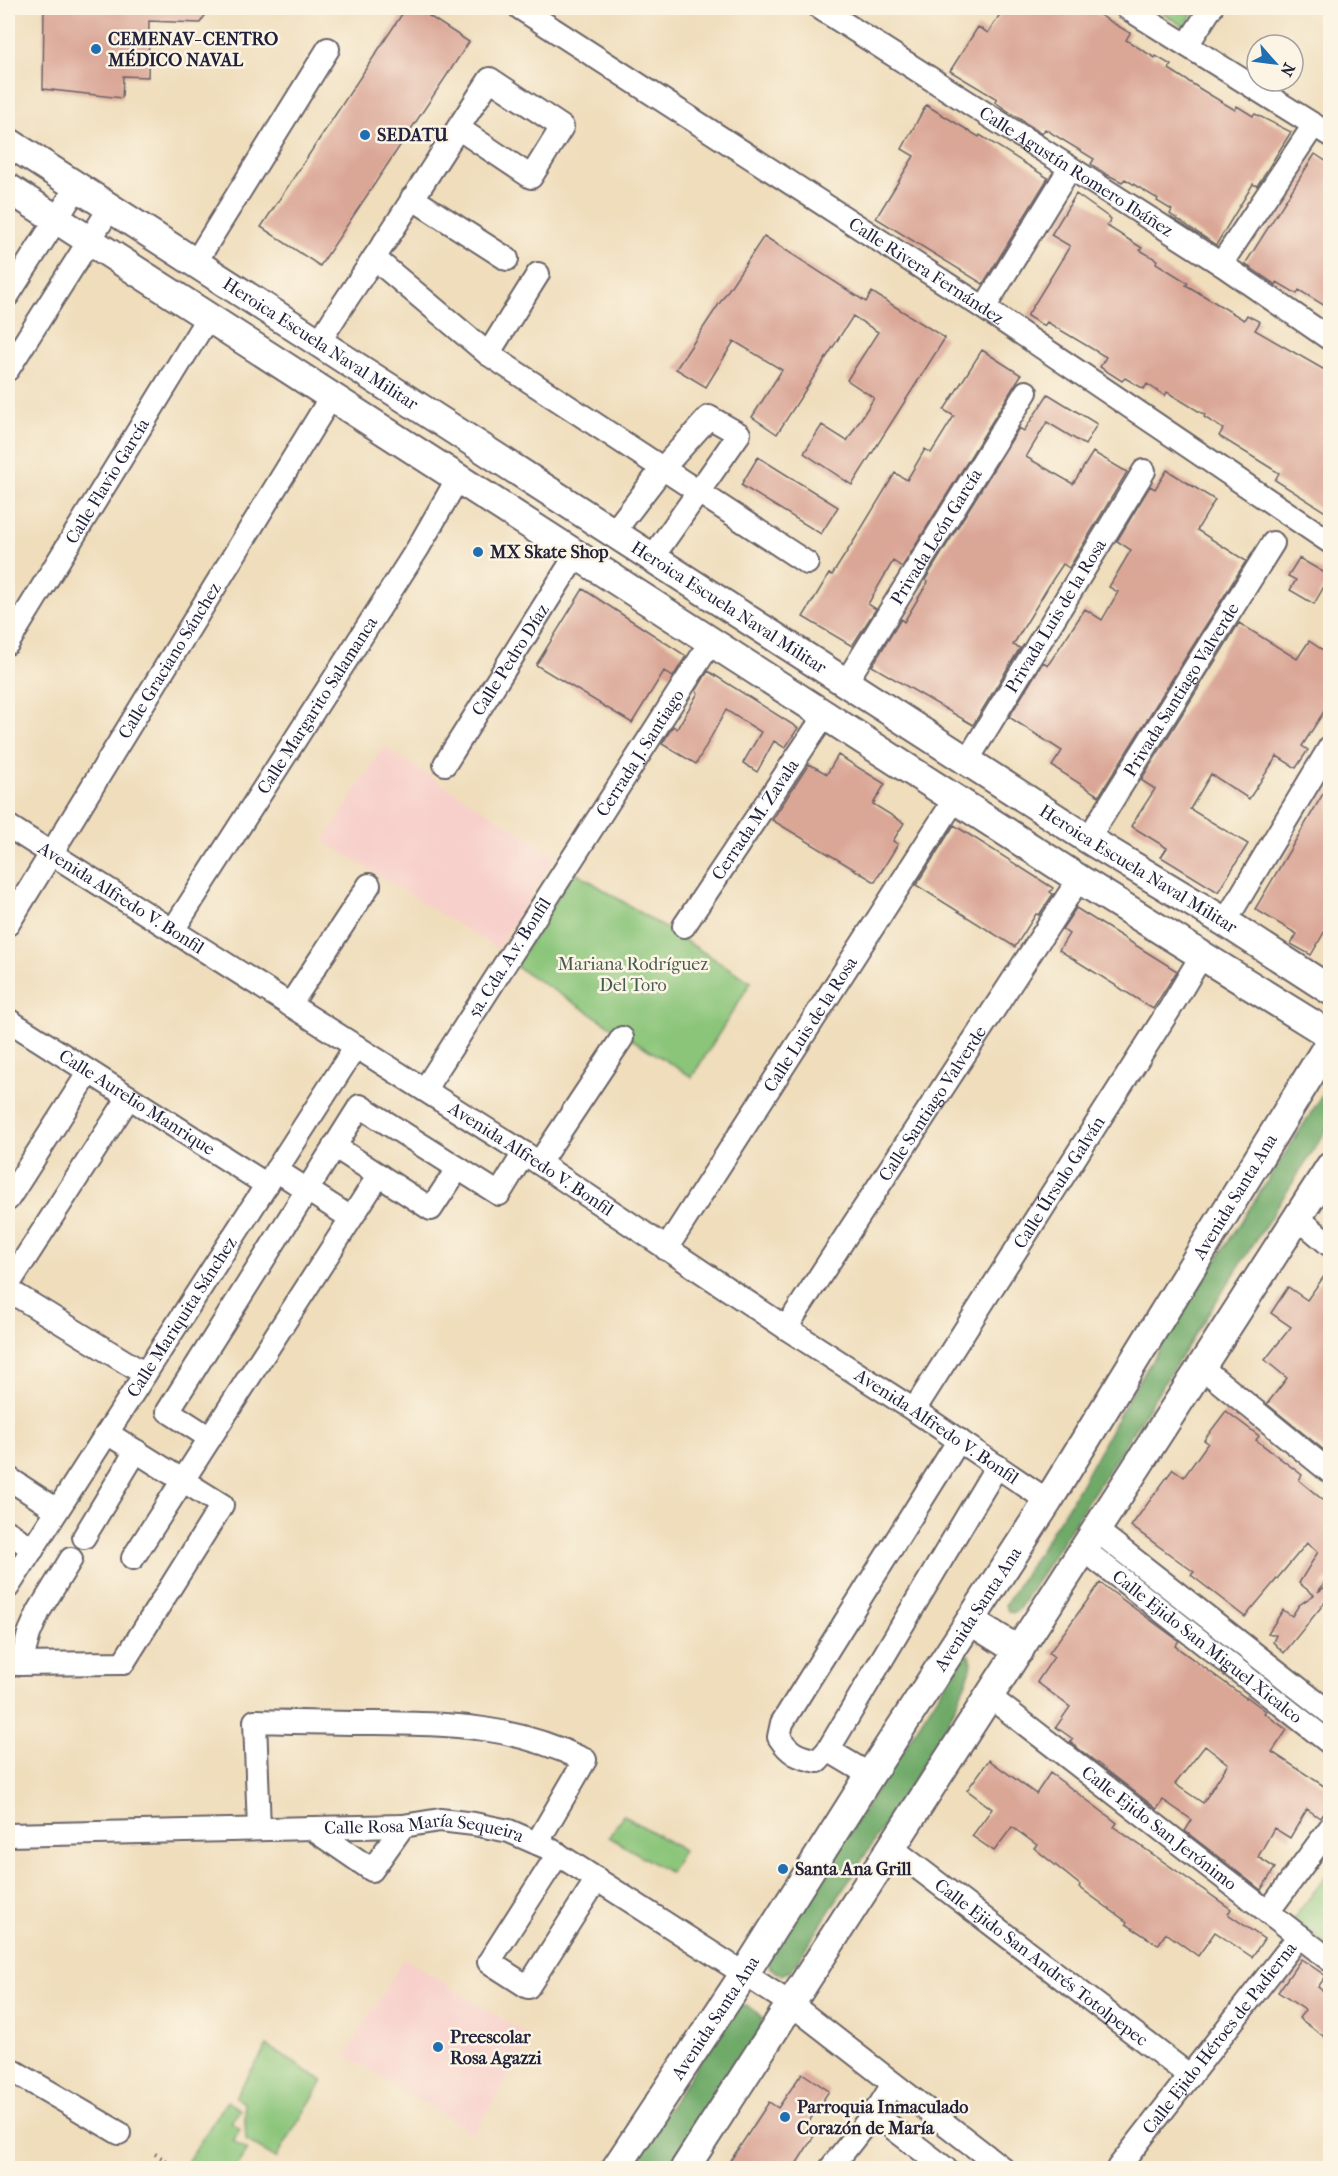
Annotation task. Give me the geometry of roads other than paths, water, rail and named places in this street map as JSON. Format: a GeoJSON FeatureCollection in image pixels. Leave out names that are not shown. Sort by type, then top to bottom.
{"type":"FeatureCollection","features":[{"type":"Feature","properties":{"kind":"main road","name":"Heroica Escuela Naval Militar"},"geometry":{"type":"LineString","coordinates":[[8,142],[1088,838],[1330,990]]}},
{"type":"Feature","properties":{"kind":"main road"},"geometry":{"type":"LineString","coordinates":[[8,188],[1079,879],[1330,1035]]}},
{"type":"Feature","properties":{"kind":"main road","name":"Avenida Santa Ana"},"geometry":{"type":"LineString","coordinates":[[616,2169],[745,1973],[1048,1501],[1330,1042]]}},
{"type":"Feature","properties":{"kind":"main road"},"geometry":{"type":"LineString","coordinates":[[685,2169],[1330,1167]]}},
{"type":"Feature","properties":{"kind":"main road"},"geometry":{"type":"LineString","coordinates":[[971,1621],[1019,1651]]}},
{"type":"Feature","properties":{"kind":"street","name":"Calle Rivera Fernández"},"geometry":{"type":"LineString","coordinates":[[520,8],[984,308],[1330,542]]}},
{"type":"Feature","properties":{"kind":"street","name":"Calle Agustín Romero Ibáñez"},"geometry":{"type":"LineString","coordinates":[[820,8],[1221,264],[1330,339]]}},
{"type":"Feature","properties":{"kind":"street"},"geometry":{"type":"LineString","coordinates":[[1127,8],[1322,130],[1221,264]]}},
{"type":"Feature","properties":{"kind":"street"},"geometry":{"type":"LineString","coordinates":[[1187,45],[1211,8]]}},
{"type":"Feature","properties":{"kind":"street"},"geometry":{"type":"LineString","coordinates":[[195,263],[328,49]]}},
{"type":"Feature","properties":{"kind":"street"},"geometry":{"type":"LineString","coordinates":[[319,343],[336,313],[490,79],[562,126],[531,177],[458,128]]}},
{"type":"Feature","properties":{"kind":"street"},"geometry":{"type":"LineString","coordinates":[[984,308],[1070,168]]}},
{"type":"Feature","properties":{"kind":"street"},"geometry":{"type":"LineString","coordinates":[[8,295],[77,187]]}},
{"type":"Feature","properties":{"kind":"street"},"geometry":{"type":"LineString","coordinates":[[412,198],[507,259]]}},
{"type":"Feature","properties":{"kind":"street"},"geometry":{"type":"LineString","coordinates":[[8,369],[110,208]]}},
{"type":"Feature","properties":{"kind":"street"},"geometry":{"type":"LineString","coordinates":[[374,258],[488,354],[807,563]]}},
{"type":"Feature","properties":{"kind":"street"},"geometry":{"type":"LineString","coordinates":[[488,354],[538,274]]}},
{"type":"Feature","properties":{"kind":"street","name":"Calle Flavio García"},"geometry":{"type":"LineString","coordinates":[[8,643],[208,317]]}},
{"type":"Feature","properties":{"kind":"street","name":"Privada León García"},"geometry":{"type":"LineString","coordinates":[[846,682],[1026,392]]}},
{"type":"Feature","properties":{"kind":"street","name":"Calle Graciano Sánchez"},"geometry":{"type":"LineString","coordinates":[[8,924],[332,397]]}},
{"type":"Feature","properties":{"kind":"street"},"geometry":{"type":"LineString","coordinates":[[613,533],[662,469],[708,417],[739,434],[652,558]]}},
{"type":"Feature","properties":{"kind":"street","name":"Privada Luis de la Rosa"},"geometry":{"type":"LineString","coordinates":[[967,760],[1144,471]]}},
{"type":"Feature","properties":{"kind":"street","name":"Calle Margarito Salamanca"},"geometry":{"type":"LineString","coordinates":[[173,930],[417,548],[458,478]]}},
{"type":"Feature","properties":{"kind":"street","name":"Privada Santiago Valverde"},"geometry":{"type":"LineString","coordinates":[[1088,838],[1273,543]]}},
{"type":"Feature","properties":{"kind":"street","name":"Calle Pedro Díaz"},"geometry":{"type":"LineString","coordinates":[[445,764],[576,555]]}},
{"type":"Feature","properties":{"kind":"street","name":"Cerrada J. Santiago"},"geometry":{"type":"LineString","coordinates":[[568,864],[711,642]]}},
{"type":"Feature","properties":{"kind":"street","name":"Cerrada M. Zavala"},"geometry":{"type":"LineString","coordinates":[[684,926],[825,715]]}},
{"type":"Feature","properties":{"kind":"street"},"geometry":{"type":"LineString","coordinates":[[1225,922],[1330,747]]}},
{"type":"Feature","properties":{"kind":"street","name":"Calle Luis de la Rosa"},"geometry":{"type":"LineString","coordinates":[[666,1249],[955,799]]}},
{"type":"Feature","properties":{"kind":"street","name":"Avenida Alfredo V. Bonfil"},"geometry":{"type":"LineString","coordinates":[[8,826],[532,1158],[1048,1501]]}},
{"type":"Feature","properties":{"kind":"street","name":"5a. Cda. A.v. Bonfil"},"geometry":{"type":"LineString","coordinates":[[425,1089],[568,864]]}},
{"type":"Feature","properties":{"kind":"street","name":"Calle Santiago Valverde"},"geometry":{"type":"LineString","coordinates":[[786,1328],[1079,879]]}},
{"type":"Feature","properties":{"kind":"street"},"geometry":{"type":"LineString","coordinates":[[290,1005],[369,885]]}},
{"type":"Feature","properties":{"kind":"street","name":"Calle Úrsulo Galván"},"geometry":{"type":"LineString","coordinates":[[914,1410],[1202,955]]}},
{"type":"Feature","properties":{"kind":"street","name":"Calle Aurelio Manrique"},"geometry":{"type":"LineString","coordinates":[[8,1020],[129,1097],[271,1178],[307,1190],[351,1218]]}},
{"type":"Feature","properties":{"kind":"street"},"geometry":{"type":"LineString","coordinates":[[210,1438],[168,1411],[360,1106],[499,1194],[532,1158],[622,1038]]}},
{"type":"Feature","properties":{"kind":"street","name":"Calle Mariquita Sánchez"},"geometry":{"type":"LineString","coordinates":[[8,1587],[356,1046]]}},
{"type":"Feature","properties":{"kind":"street"},"geometry":{"type":"LineString","coordinates":[[8,1199],[89,1072]]}},
{"type":"Feature","properties":{"kind":"street"},"geometry":{"type":"LineString","coordinates":[[8,1285],[129,1097]]}},
{"type":"Feature","properties":{"kind":"street"},"geometry":{"type":"LineString","coordinates":[[334,1146],[431,1209],[458,1168]]}},
{"type":"Feature","properties":{"kind":"street"},"geometry":{"type":"LineString","coordinates":[[133,1558],[379,1175]]}},
{"type":"Feature","properties":{"kind":"street"},"geometry":{"type":"LineString","coordinates":[[1297,1217],[1330,1245]]}},
{"type":"Feature","properties":{"kind":"street"},"geometry":{"type":"LineString","coordinates":[[8,1290],[145,1374]]}},
{"type":"Feature","properties":{"kind":"street"},"geometry":{"type":"LineString","coordinates":[[1201,1367],[1330,1472]]}},
{"type":"Feature","properties":{"kind":"street"},"geometry":{"type":"LineString","coordinates":[[71,1559],[39,1611],[14,1664],[123,1663],[222,1505],[107,1433]]}},
{"type":"Feature","properties":{"kind":"street"},"geometry":{"type":"LineString","coordinates":[[959,1440],[782,1723],[779,1737],[787,1750],[802,1758],[818,1761],[828,1750],[997,1466]]}},
{"type":"Feature","properties":{"kind":"street"},"geometry":{"type":"LineString","coordinates":[[84,1537],[136,1451]]}},
{"type":"Feature","properties":{"kind":"street"},"geometry":{"type":"LineString","coordinates":[[8,1478],[57,1510]]}},
{"type":"Feature","properties":{"kind":"street"},"geometry":{"type":"LineString","coordinates":[[8,1532],[33,1549]]}},
{"type":"Feature","properties":{"kind":"street","name":"Calle Ejido San Miguel Xicalco"},"geometry":{"type":"LineString","coordinates":[[1090,1540],[1330,1713]]}},
{"type":"Feature","properties":{"kind":"street","name":"Calle Ejido San Miguel Xicalco"},"geometry":{"type":"LineString","coordinates":[[1090,1540],[1330,1743]]}},
{"type":"Feature","properties":{"kind":"street","name":"Calle Ejido San Jerónimo"},"geometry":{"type":"LineString","coordinates":[[990,1697],[1330,1960]]}},
{"type":"Feature","properties":{"kind":"street"},"geometry":{"type":"LineString","coordinates":[[259,1829],[255,1721],[438,1724],[472,1726],[510,1733],[562,1749],[585,1760],[537,1843]]}},
{"type":"Feature","properties":{"kind":"street"},"geometry":{"type":"LineString","coordinates":[[828,1750],[870,1775]]}},
{"type":"Feature","properties":{"kind":"street","name":"Calle Rosa María Sequeira"},"geometry":{"type":"LineString","coordinates":[[8,1835],[403,1826],[440,1820],[508,1831],[558,1854],[791,2004],[1002,2169]]}},
{"type":"Feature","properties":{"kind":"street"},"geometry":{"type":"LineString","coordinates":[[311,1828],[372,1870],[403,1826]]}},
{"type":"Feature","properties":{"kind":"street"},"geometry":{"type":"LineString","coordinates":[[1268,1912],[1330,1828]]}},
{"type":"Feature","properties":{"kind":"street","name":"Calle Ejido San Andrés Totolpepec"},"geometry":{"type":"LineString","coordinates":[[892,1848],[1190,2076]]}},
{"type":"Feature","properties":{"kind":"street"},"geometry":{"type":"LineString","coordinates":[[558,1854],[489,1962],[528,1987],[597,1879]]}},
{"type":"Feature","properties":{"kind":"street","name":"Calle Ejido Héroes de Padierna"},"geometry":{"type":"LineString","coordinates":[[1118,2169],[1299,1936]]}},
{"type":"Feature","properties":{"kind":"street"},"geometry":{"type":"LineString","coordinates":[[8,2068],[119,2133]]}},
{"type":"Feature","properties":{"kind":"street"},"geometry":{"type":"LineString","coordinates":[[831,2169],[892,2084]]}},
{"type":"Feature","properties":{"kind":"street"},"geometry":{"type":"LineString","coordinates":[[873,2113],[945,2169]]}},
{"type":"Feature","properties":{"kind":"place","name":"CEMENAV- CENTRO MÉDICO NAVAL"},"geometry":{"type":"Point","coordinates":[96,49]}},
{"type":"Feature","properties":{"kind":"place","name":"SEDATU"},"geometry":{"type":"Point","coordinates":[365,135]}},
{"type":"Feature","properties":{"kind":"place","name":"MX Skate Shop"},"geometry":{"type":"Point","coordinates":[478,552]}},
{"type":"Feature","properties":{"kind":"place","name":"Santa Ana Grill"},"geometry":{"type":"Point","coordinates":[783,1869]}},
{"type":"Feature","properties":{"kind":"place","name":"Preescolar Rosa Agazzi"},"geometry":{"type":"Point","coordinates":[438,2047]}},
{"type":"Feature","properties":{"kind":"place","name":"Parroquia Inmaculado Corazón de María"},"geometry":{"type":"Point","coordinates":[785,2117]}},
{"type":"Feature","properties":{"kind":"park label","name":"Mariana Rodríguez Del Toro"},"geometry":{"type":"Point","coordinates":[633,974]}}]}
